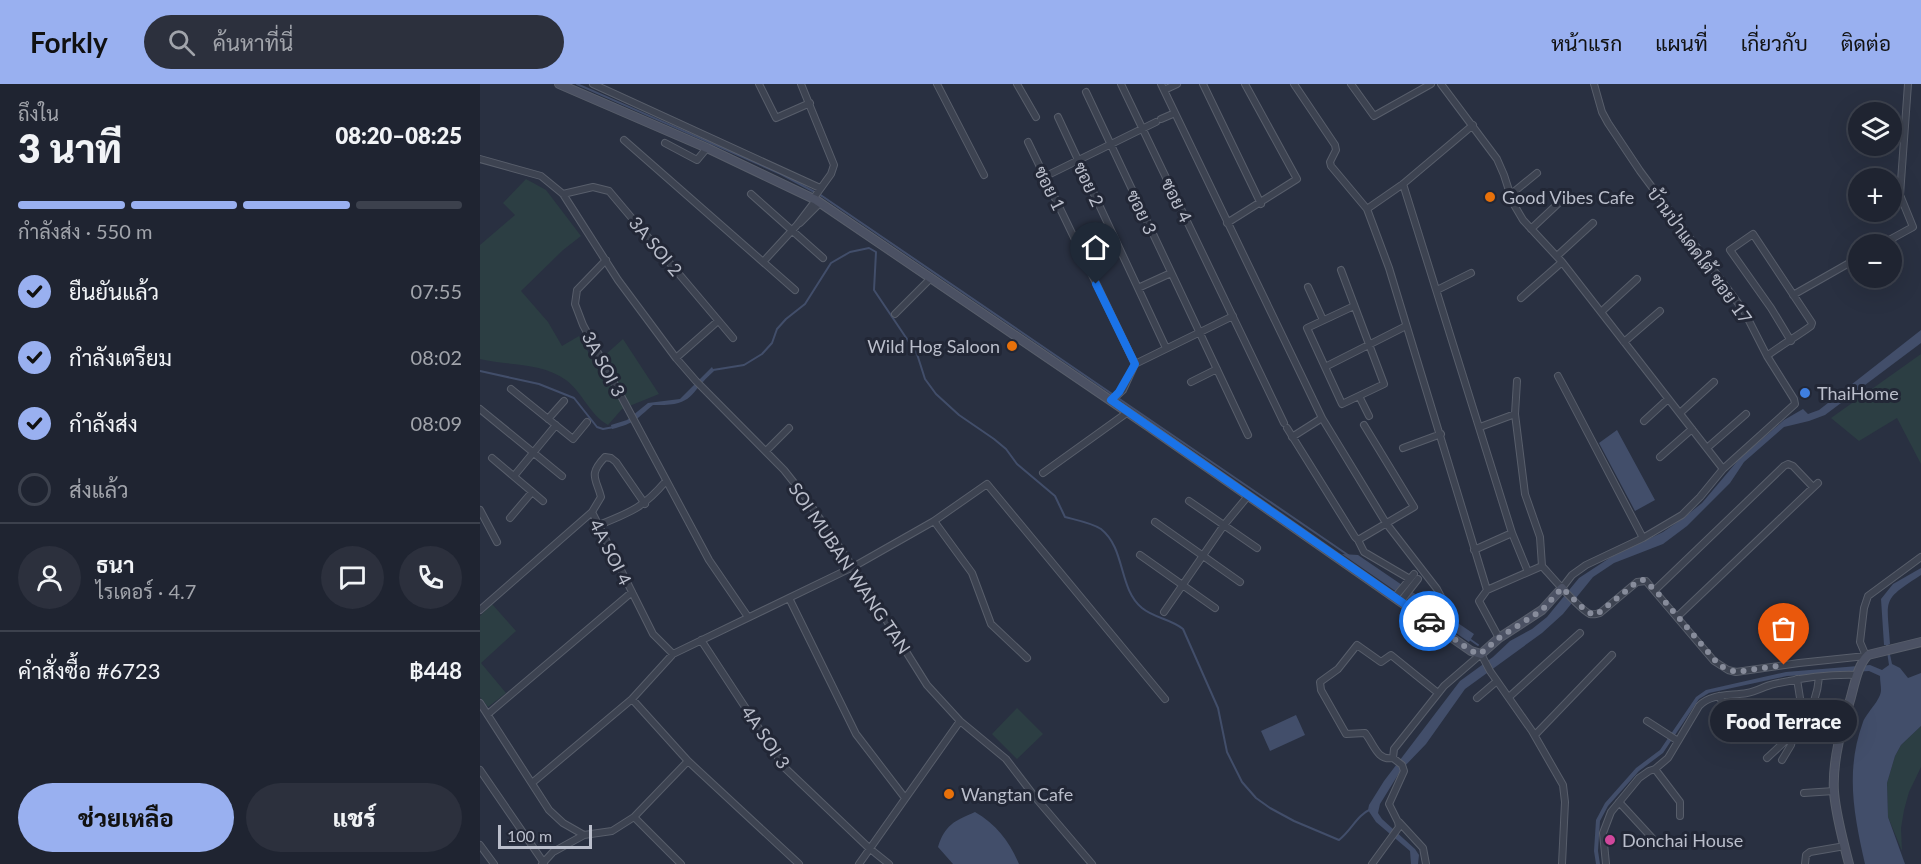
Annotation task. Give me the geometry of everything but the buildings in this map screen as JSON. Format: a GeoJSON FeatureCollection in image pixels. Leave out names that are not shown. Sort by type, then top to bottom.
{"type":"FeatureCollection","features":[{"type":"Feature","properties":{"kind":"street"},"geometry":{"type":"LineString","coordinates":[[559,84],[817,196]]}},
{"type":"Feature","properties":{"kind":"street"},"geometry":{"type":"LineString","coordinates":[[593,84],[817,196],[931,279],[1115,396],[1128,412],[1246,495],[1400,597],[1482,657],[1535,735],[1561,780],[1565,802],[1562,864]]}},
{"type":"Feature","properties":{"kind":"street"},"geometry":{"type":"LineString","coordinates":[[759,84],[776,118],[810,103]]}},
{"type":"Feature","properties":{"kind":"street"},"geometry":{"type":"LineString","coordinates":[[763,262],[797,225],[806,219],[834,165],[801,84]]}},
{"type":"Feature","properties":{"kind":"street"},"geometry":{"type":"LineString","coordinates":[[937,84],[984,175]]}},
{"type":"Feature","properties":{"kind":"street"},"geometry":{"type":"LineString","coordinates":[[1017,84],[1036,117]]}},
{"type":"Feature","properties":{"kind":"street","name":"ซอย 4"},"geometry":{"type":"LineString","coordinates":[[1121,84],[1292,437],[1364,552],[1412,580]]}},
{"type":"Feature","properties":{"kind":"street"},"geometry":{"type":"LineString","coordinates":[[1177,84],[1163,87],[1322,418],[1386,523],[1437,589],[1448,610]]}},
{"type":"Feature","properties":{"kind":"street"},"geometry":{"type":"LineString","coordinates":[[1203,84],[1261,204]]}},
{"type":"Feature","properties":{"kind":"street"},"geometry":{"type":"LineString","coordinates":[[1227,223],[1261,204],[1297,179],[1245,84]]}},
{"type":"Feature","properties":{"kind":"street"},"geometry":{"type":"LineString","coordinates":[[1294,84],[1335,145],[1336,150],[1330,162],[1331,166],[1367,209],[1389,268],[1487,590]]}},
{"type":"Feature","properties":{"kind":"street"},"geometry":{"type":"LineString","coordinates":[[1351,84],[1374,116],[1431,84]]}},
{"type":"Feature","properties":{"kind":"street"},"geometry":{"type":"LineString","coordinates":[[1394,759],[1394,749],[1450,680],[1482,657],[1499,638],[1542,610],[1564,590],[1572,575],[1586,565],[1643,538],[1682,515],[1723,469],[1560,259],[1516,211],[1501,167],[1441,84]]}},
{"type":"Feature","properties":{"kind":"street","name":"บ้านป่าแดดใต้ ซอย 17"},"geometry":{"type":"LineString","coordinates":[[1594,84],[1602,112],[1608,123],[1640,171],[1744,311],[1767,356],[1794,399],[1795,404],[1723,469]]}},
{"type":"Feature","properties":{"kind":"street"},"geometry":{"type":"LineString","coordinates":[[1899,234],[1913,226],[1900,195],[1908,84]]}},
{"type":"Feature","properties":{"kind":"street","name":"ซอย 3"},"geometry":{"type":"LineString","coordinates":[[1086,92],[1248,435]]}},
{"type":"Feature","properties":{"kind":"street"},"geometry":{"type":"LineString","coordinates":[[1044,177],[1175,113]]}},
{"type":"Feature","properties":{"kind":"street","name":"ซอย 2"},"geometry":{"type":"LineString","coordinates":[[1058,117],[1166,348]]}},
{"type":"Feature","properties":{"kind":"street"},"geometry":{"type":"LineString","coordinates":[[1367,209],[1403,184],[1473,126]]}},
{"type":"Feature","properties":{"kind":"street"},"geometry":{"type":"LineString","coordinates":[[624,140],[795,290]]}},
{"type":"Feature","properties":{"kind":"street","name":"ซอย 1"},"geometry":{"type":"LineString","coordinates":[[1028,142],[1135,364]]}},
{"type":"Feature","properties":{"kind":"street"},"geometry":{"type":"LineString","coordinates":[[665,143],[698,160],[707,148]]}},
{"type":"Feature","properties":{"kind":"street","name":"SOI MUBAN WANG TAN"},"geometry":{"type":"LineString","coordinates":[[480,159],[542,176],[563,194],[618,280],[676,358],[766,451],[803,494],[853,567],[927,685],[960,721],[1006,759],[1029,790],[1092,864]]}},
{"type":"Feature","properties":{"kind":"street"},"geometry":{"type":"LineString","coordinates":[[1510,195],[1537,173]]}},
{"type":"Feature","properties":{"kind":"street"},"geometry":{"type":"LineString","coordinates":[[1403,184],[1512,533],[1528,572]]}},
{"type":"Feature","properties":{"kind":"street","name":"3A SOI 2"},"geometry":{"type":"LineString","coordinates":[[563,194],[593,187],[609,190],[733,338]]}},
{"type":"Feature","properties":{"kind":"street"},"geometry":{"type":"LineString","coordinates":[[751,194],[823,258]]}},
{"type":"Feature","properties":{"kind":"street"},"geometry":{"type":"LineString","coordinates":[[1531,229],[1564,198]]}},
{"type":"Feature","properties":{"kind":"street"},"geometry":{"type":"LineString","coordinates":[[1521,298],[1593,223]]}},
{"type":"Feature","properties":{"kind":"street"},"geometry":{"type":"LineString","coordinates":[[1767,356],[1791,341],[1812,323],[1753,234],[1730,250],[1772,308],[1791,341]]}},
{"type":"Feature","properties":{"kind":"street","name":"3A SOI 3"},"geometry":{"type":"LineString","coordinates":[[606,260],[578,291],[574,304],[583,325],[709,560],[748,617]]}},
{"type":"Feature","properties":{"kind":"street"},"geometry":{"type":"LineString","coordinates":[[1793,295],[1848,264]]}},
{"type":"Feature","properties":{"kind":"street"},"geometry":{"type":"LineString","coordinates":[[1341,270],[1384,384],[1342,404],[1307,328],[1354,306]]}},
{"type":"Feature","properties":{"kind":"street"},"geometry":{"type":"LineString","coordinates":[[1138,288],[1171,273]]}},
{"type":"Feature","properties":{"kind":"street"},"geometry":{"type":"LineString","coordinates":[[1437,290],[1472,273]]}},
{"type":"Feature","properties":{"kind":"street"},"geometry":{"type":"LineString","coordinates":[[895,314],[931,279]]}},
{"type":"Feature","properties":{"kind":"street"},"geometry":{"type":"LineString","coordinates":[[1601,312],[1637,279]]}},
{"type":"Feature","properties":{"kind":"street"},"geometry":{"type":"LineString","coordinates":[[1308,288],[1323,320]]}},
{"type":"Feature","properties":{"kind":"street"},"geometry":{"type":"LineString","coordinates":[[1624,342],[1660,311]]}},
{"type":"Feature","properties":{"kind":"street"},"geometry":{"type":"LineString","coordinates":[[1115,396],[1126,385],[1135,364],[1233,316]]}},
{"type":"Feature","properties":{"kind":"street"},"geometry":{"type":"LineString","coordinates":[[676,358],[718,321]]}},
{"type":"Feature","properties":{"kind":"street"},"geometry":{"type":"LineString","coordinates":[[1325,367],[1406,326]]}},
{"type":"Feature","properties":{"kind":"street"},"geometry":{"type":"LineString","coordinates":[[1191,382],[1217,369]]}},
{"type":"Feature","properties":{"kind":"street"},"geometry":{"type":"LineString","coordinates":[[1558,376],[1643,538]]}},
{"type":"Feature","properties":{"kind":"street"},"geometry":{"type":"LineString","coordinates":[[1517,381],[1515,414],[1525,494],[1540,537],[1542,566],[1587,612],[1596,615],[1640,580],[1646,581],[1714,660],[1728,670],[1744,672],[1866,656],[1921,642]]}},
{"type":"Feature","properties":{"kind":"street"},"geometry":{"type":"LineString","coordinates":[[1680,413],[1714,382]]}},
{"type":"Feature","properties":{"kind":"street"},"geometry":{"type":"LineString","coordinates":[[511,389],[573,439],[587,422]]}},
{"type":"Feature","properties":{"kind":"street"},"geometry":{"type":"LineString","coordinates":[[1359,396],[1369,416]]}},
{"type":"Feature","properties":{"kind":"street"},"geometry":{"type":"LineString","coordinates":[[1644,421],[1668,399]]}},
{"type":"Feature","properties":{"kind":"street"},"geometry":{"type":"LineString","coordinates":[[549,419],[564,401]]}},
{"type":"Feature","properties":{"kind":"street"},"geometry":{"type":"LineString","coordinates":[[480,409],[562,476]]}},
{"type":"Feature","properties":{"kind":"street"},"geometry":{"type":"LineString","coordinates":[[1043,473],[1128,412]]}},
{"type":"Feature","properties":{"kind":"street"},"geometry":{"type":"LineString","coordinates":[[1480,428],[1515,414]]}},
{"type":"Feature","properties":{"kind":"street"},"geometry":{"type":"LineString","coordinates":[[1707,448],[1746,414]]}},
{"type":"Feature","properties":{"kind":"street"},"geometry":{"type":"LineString","coordinates":[[1292,437],[1322,418]]}},
{"type":"Feature","properties":{"kind":"street"},"geometry":{"type":"LineString","coordinates":[[514,476],[556,425]]}},
{"type":"Feature","properties":{"kind":"street"},"geometry":{"type":"LineString","coordinates":[[1358,540],[1412,508],[1414,504],[1365,425]]}},
{"type":"Feature","properties":{"kind":"street"},"geometry":{"type":"LineString","coordinates":[[766,451],[789,428]]}},
{"type":"Feature","properties":{"kind":"street"},"geometry":{"type":"LineString","coordinates":[[1660,457],[1692,429]]}},
{"type":"Feature","properties":{"kind":"street"},"geometry":{"type":"LineString","coordinates":[[1403,448],[1441,434]]}},
{"type":"Feature","properties":{"kind":"street"},"geometry":{"type":"LineString","coordinates":[[592,512],[601,497],[594,473],[602,460],[608,457],[616,462],[626,474],[645,504]]}},
{"type":"Feature","properties":{"kind":"street"},"geometry":{"type":"LineString","coordinates":[[492,458],[543,501]]}},
{"type":"Feature","properties":{"kind":"street"},"geometry":{"type":"LineString","coordinates":[[1655,590],[1784,466],[1788,464],[1792,466],[1816,485],[1677,616]]}},
{"type":"Feature","properties":{"kind":"street"},"geometry":{"type":"LineString","coordinates":[[599,525],[632,512],[645,504],[666,481]]}},
{"type":"Feature","properties":{"kind":"street"},"geometry":{"type":"LineString","coordinates":[[532,783],[632,699],[673,654],[853,567],[934,521],[987,484],[1165,699]]}},
{"type":"Feature","properties":{"kind":"street"},"geometry":{"type":"LineString","coordinates":[[510,518],[532,492]]}},
{"type":"Feature","properties":{"kind":"street"},"geometry":{"type":"LineString","coordinates":[[1164,612],[1246,495]]}},
{"type":"Feature","properties":{"kind":"street"},"geometry":{"type":"LineString","coordinates":[[1189,501],[1257,548]]}},
{"type":"Feature","properties":{"kind":"street"},"geometry":{"type":"LineString","coordinates":[[480,510],[497,542]]}},
{"type":"Feature","properties":{"kind":"street","name":"4A SOI 4"},"geometry":{"type":"LineString","coordinates":[[480,610],[592,512],[652,634],[673,654]]}},
{"type":"Feature","properties":{"kind":"street"},"geometry":{"type":"LineString","coordinates":[[934,521],[972,573],[991,624],[1027,658]]}},
{"type":"Feature","properties":{"kind":"street"},"geometry":{"type":"LineString","coordinates":[[1155,522],[1240,582]]}},
{"type":"Feature","properties":{"kind":"street"},"geometry":{"type":"LineString","coordinates":[[480,529],[488,525]]}},
{"type":"Feature","properties":{"kind":"street"},"geometry":{"type":"LineString","coordinates":[[1474,550],[1512,533]]}},
{"type":"Feature","properties":{"kind":"street"},"geometry":{"type":"LineString","coordinates":[[1140,555],[1215,608]]}},
{"type":"Feature","properties":{"kind":"street"},"geometry":{"type":"LineString","coordinates":[[1866,656],[1860,642],[1864,608],[1868,596],[1921,557]]}},
{"type":"Feature","properties":{"kind":"street"},"geometry":{"type":"LineString","coordinates":[[1499,638],[1479,601],[1487,590],[1542,566]]}},
{"type":"Feature","properties":{"kind":"street"},"geometry":{"type":"LineString","coordinates":[[1400,597],[1416,570],[1422,570]]}},
{"type":"Feature","properties":{"kind":"street"},"geometry":{"type":"LineString","coordinates":[[488,714],[632,592]]}},
{"type":"Feature","properties":{"kind":"street"},"geometry":{"type":"LineString","coordinates":[[789,598],[856,734],[905,798]]}},
{"type":"Feature","properties":{"kind":"street"},"geometry":{"type":"LineString","coordinates":[[1509,697],[1580,633]]}},
{"type":"Feature","properties":{"kind":"street","name":"4A SOI 3"},"geometry":{"type":"LineString","coordinates":[[701,640],[785,768],[869,848],[890,864]]}},
{"type":"Feature","properties":{"kind":"street"},"geometry":{"type":"LineString","coordinates":[[1426,864],[1423,848],[1398,826],[1389,804],[1404,771],[1402,765],[1394,759],[1381,757],[1365,733],[1346,734],[1321,690],[1320,682],[1335,673],[1357,645],[1381,662],[1391,655],[1438,693]]}},
{"type":"Feature","properties":{"kind":"street"},"geometry":{"type":"LineString","coordinates":[[1535,735],[1612,655]]}},
{"type":"Feature","properties":{"kind":"street"},"geometry":{"type":"LineString","coordinates":[[1849,864],[1834,791],[1835,764],[1840,735],[1857,675],[1866,656]]}},
{"type":"Feature","properties":{"kind":"street"},"geometry":{"type":"LineString","coordinates":[[1606,864],[1603,843],[1605,824],[1611,812],[1639,778],[1668,758],[1702,703],[1719,696],[1751,692],[1770,685],[1797,680],[1857,675]]}},
{"type":"Feature","properties":{"kind":"street"},"geometry":{"type":"LineString","coordinates":[[1767,758],[1794,733],[1812,710],[1820,677]]}},
{"type":"Feature","properties":{"kind":"street"},"geometry":{"type":"LineString","coordinates":[[1797,680],[1800,698]]}},
{"type":"Feature","properties":{"kind":"street"},"geometry":{"type":"LineString","coordinates":[[1477,698],[1497,681]]}},
{"type":"Feature","properties":{"kind":"street"},"geometry":{"type":"LineString","coordinates":[[1719,696],[1734,725]]}},
{"type":"Feature","properties":{"kind":"street"},"geometry":{"type":"LineString","coordinates":[[632,699],[688,761],[799,864]]}},
{"type":"Feature","properties":{"kind":"street"},"geometry":{"type":"LineString","coordinates":[[480,703],[549,810],[563,823],[584,835]]}},
{"type":"Feature","properties":{"kind":"street"},"geometry":{"type":"LineString","coordinates":[[859,864],[960,721]]}},
{"type":"Feature","properties":{"kind":"street"},"geometry":{"type":"LineString","coordinates":[[1647,721],[1678,741]]}},
{"type":"Feature","properties":{"kind":"street"},"geometry":{"type":"LineString","coordinates":[[1782,760],[1791,745],[1794,733]]}},
{"type":"Feature","properties":{"kind":"street"},"geometry":{"type":"LineString","coordinates":[[480,770],[543,863],[553,852],[584,835],[612,831],[634,817],[688,761]]}},
{"type":"Feature","properties":{"kind":"street"},"geometry":{"type":"LineString","coordinates":[[1655,769],[1680,802],[1680,816]]}},
{"type":"Feature","properties":{"kind":"street"},"geometry":{"type":"LineString","coordinates":[[1804,793],[1834,791]]}},
{"type":"Feature","properties":{"kind":"street"},"geometry":{"type":"LineString","coordinates":[[1618,802],[1654,840]]}},
{"type":"Feature","properties":{"kind":"street"},"geometry":{"type":"LineString","coordinates":[[634,817],[681,864]]}},
{"type":"Feature","properties":{"kind":"street"},"geometry":{"type":"LineString","coordinates":[[1372,864],[1398,826]]}},
{"type":"Feature","properties":{"kind":"street"},"geometry":{"type":"LineString","coordinates":[[480,845],[494,864]]}},
{"type":"Feature","properties":{"kind":"street"},"geometry":{"type":"LineString","coordinates":[[1805,864],[1806,855],[1810,852],[1845,846]]}},
{"type":"Feature","properties":{"kind":"shaded area"},"geometry":{"type":"Polygon","coordinates":[[[526,179],[546,190],[581,236],[563,250],[521,291],[548,322],[562,346],[579,336],[595,364],[623,339],[659,394],[622,409],[608,425],[596,415],[572,385],[557,374],[536,367],[480,359],[480,245],[515,215],[503,203],[526,179]]]}},
{"type":"Feature","properties":{"kind":"shaded area"},"geometry":{"type":"Polygon","coordinates":[[[1921,354],[1921,464],[1897,418],[1859,441],[1831,418],[1921,354]]]}},
{"type":"Feature","properties":{"kind":"shaded area"},"geometry":{"type":"Polygon","coordinates":[[[492,604],[516,631],[481,663],[506,693],[488,707],[480,697],[480,616],[492,604]]]}},
{"type":"Feature","properties":{"kind":"shaded area"},"geometry":{"type":"Polygon","coordinates":[[[1017,708],[1043,734],[1017,759],[992,734],[1017,708]]]}},
{"type":"Feature","properties":{"kind":"shaded area"},"geometry":{"type":"Polygon","coordinates":[[[1921,726],[1921,767],[1909,792],[1904,810],[1901,828],[1902,851],[1888,817],[1887,783],[1895,756],[1901,745],[1921,726]]]}},
{"type":"Feature","properties":{"kind":"water"},"geometry":{"type":"Polygon","coordinates":[[[1921,330],[1921,343],[1825,415],[1784,427],[1744,462],[1730,483],[1687,526],[1663,544],[1614,563],[1593,577],[1563,614],[1542,633],[1465,689],[1426,744],[1401,770],[1380,804],[1378,813],[1382,819],[1419,855],[1418,864],[1411,864],[1410,851],[1376,822],[1368,810],[1369,805],[1384,781],[1460,681],[1493,657],[1510,641],[1532,629],[1547,617],[1579,578],[1611,557],[1663,532],[1702,503],[1740,458],[1784,420],[1803,409],[1808,414],[1819,410],[1921,330]]]}},
{"type":"Feature","properties":{"kind":"water"},"geometry":{"type":"Polygon","coordinates":[[[712,367],[714,371],[684,401],[653,405],[631,422],[612,429],[611,425],[627,420],[648,403],[680,399],[712,367]]]}},
{"type":"Feature","properties":{"kind":"water"},"geometry":{"type":"Polygon","coordinates":[[[1617,430],[1655,500],[1635,511],[1599,443],[1617,430]]]}},
{"type":"Feature","properties":{"kind":"water"},"geometry":{"type":"Polygon","coordinates":[[[1342,554],[1358,555],[1474,634],[1469,642],[1342,554]]]}},
{"type":"Feature","properties":{"kind":"water"},"geometry":{"type":"Polygon","coordinates":[[[1921,568],[1921,575],[1893,596],[1888,609],[1890,644],[1888,645],[1892,664],[1900,668],[1908,678],[1921,673],[1921,726],[1901,745],[1895,756],[1887,783],[1888,817],[1905,864],[1865,864],[1858,828],[1853,793],[1857,740],[1863,722],[1879,698],[1881,690],[1880,676],[1869,671],[1787,676],[1709,693],[1699,699],[1663,753],[1639,771],[1608,806],[1600,821],[1598,851],[1600,864],[1596,864],[1594,851],[1596,820],[1605,803],[1636,768],[1660,750],[1696,697],[1706,690],[1786,672],[1870,665],[1882,670],[1889,665],[1886,645],[1884,645],[1881,599],[1893,584],[1921,568]]]}},
{"type":"Feature","properties":{"kind":"water"},"geometry":{"type":"Polygon","coordinates":[[[1296,715],[1305,735],[1270,751],[1261,731],[1296,715]]]}},
{"type":"Feature","properties":{"kind":"water"},"geometry":{"type":"Polygon","coordinates":[[[975,812],[1002,834],[1019,864],[953,864],[938,847],[951,825],[975,812]]]}},
{"type":"Feature","properties":{"kind":"waterway"},"geometry":{"type":"LineString","coordinates":[[577,84],[781,174],[822,196],[1348,555]]}},
{"type":"Feature","properties":{"kind":"waterway"},"geometry":{"type":"LineString","coordinates":[[713,370],[744,365],[762,354],[772,343],[777,329],[805,304],[831,263],[850,252],[869,248],[876,252],[874,290],[917,354],[925,379],[936,394],[959,415],[1006,449],[1017,464],[1055,496],[1065,517],[1089,523],[1101,529],[1115,547],[1134,600],[1147,611],[1183,629],[1218,708],[1227,752],[1242,782],[1256,798],[1294,821],[1339,840],[1362,815],[1371,809]]}},
{"type":"Feature","properties":{"kind":"waterway"},"geometry":{"type":"LineString","coordinates":[[480,371],[539,384],[574,398],[597,427],[603,429],[614,427]]}},
{"type":"Feature","properties":{"kind":"waterway"},"geometry":{"type":"LineString","coordinates":[[1468,638],[1478,645]]}},
{"type":"Feature","properties":{"kind":"way so far"},"geometry":{"type":"LineString","coordinates":[[1429,621],[1471,651],[1480,654],[1509,630],[1536,615],[1562,588],[1587,612],[1596,615],[1637,582],[1643,580],[1649,583],[1720,666],[1736,672],[1744,672],[1784,665]]}},
{"type":"Feature","properties":{"kind":"place","name":"Good Vibes Cafe"},"geometry":{"type":"Point","coordinates":[1490,197]}},
{"type":"Feature","properties":{"kind":"place","name":"Wild Hog Saloon"},"geometry":{"type":"Point","coordinates":[1012,346]}},
{"type":"Feature","properties":{"kind":"place","name":"ThaiHome"},"geometry":{"type":"Point","coordinates":[1805,393]}},
{"type":"Feature","properties":{"kind":"place","name":"Food Terrace"},"geometry":{"type":"Point","coordinates":[1784,665]}},
{"type":"Feature","properties":{"kind":"place","name":"Wangtan Cafe"},"geometry":{"type":"Point","coordinates":[949,794]}},
{"type":"Feature","properties":{"kind":"place","name":"Donchai House"},"geometry":{"type":"Point","coordinates":[1610,840]}},
{"type":"Feature","properties":{"kind":"route"},"geometry":{"type":"LineString","coordinates":[[1096,284],[1135,364],[1119,392],[1111,400],[1429,621]]}}]}
